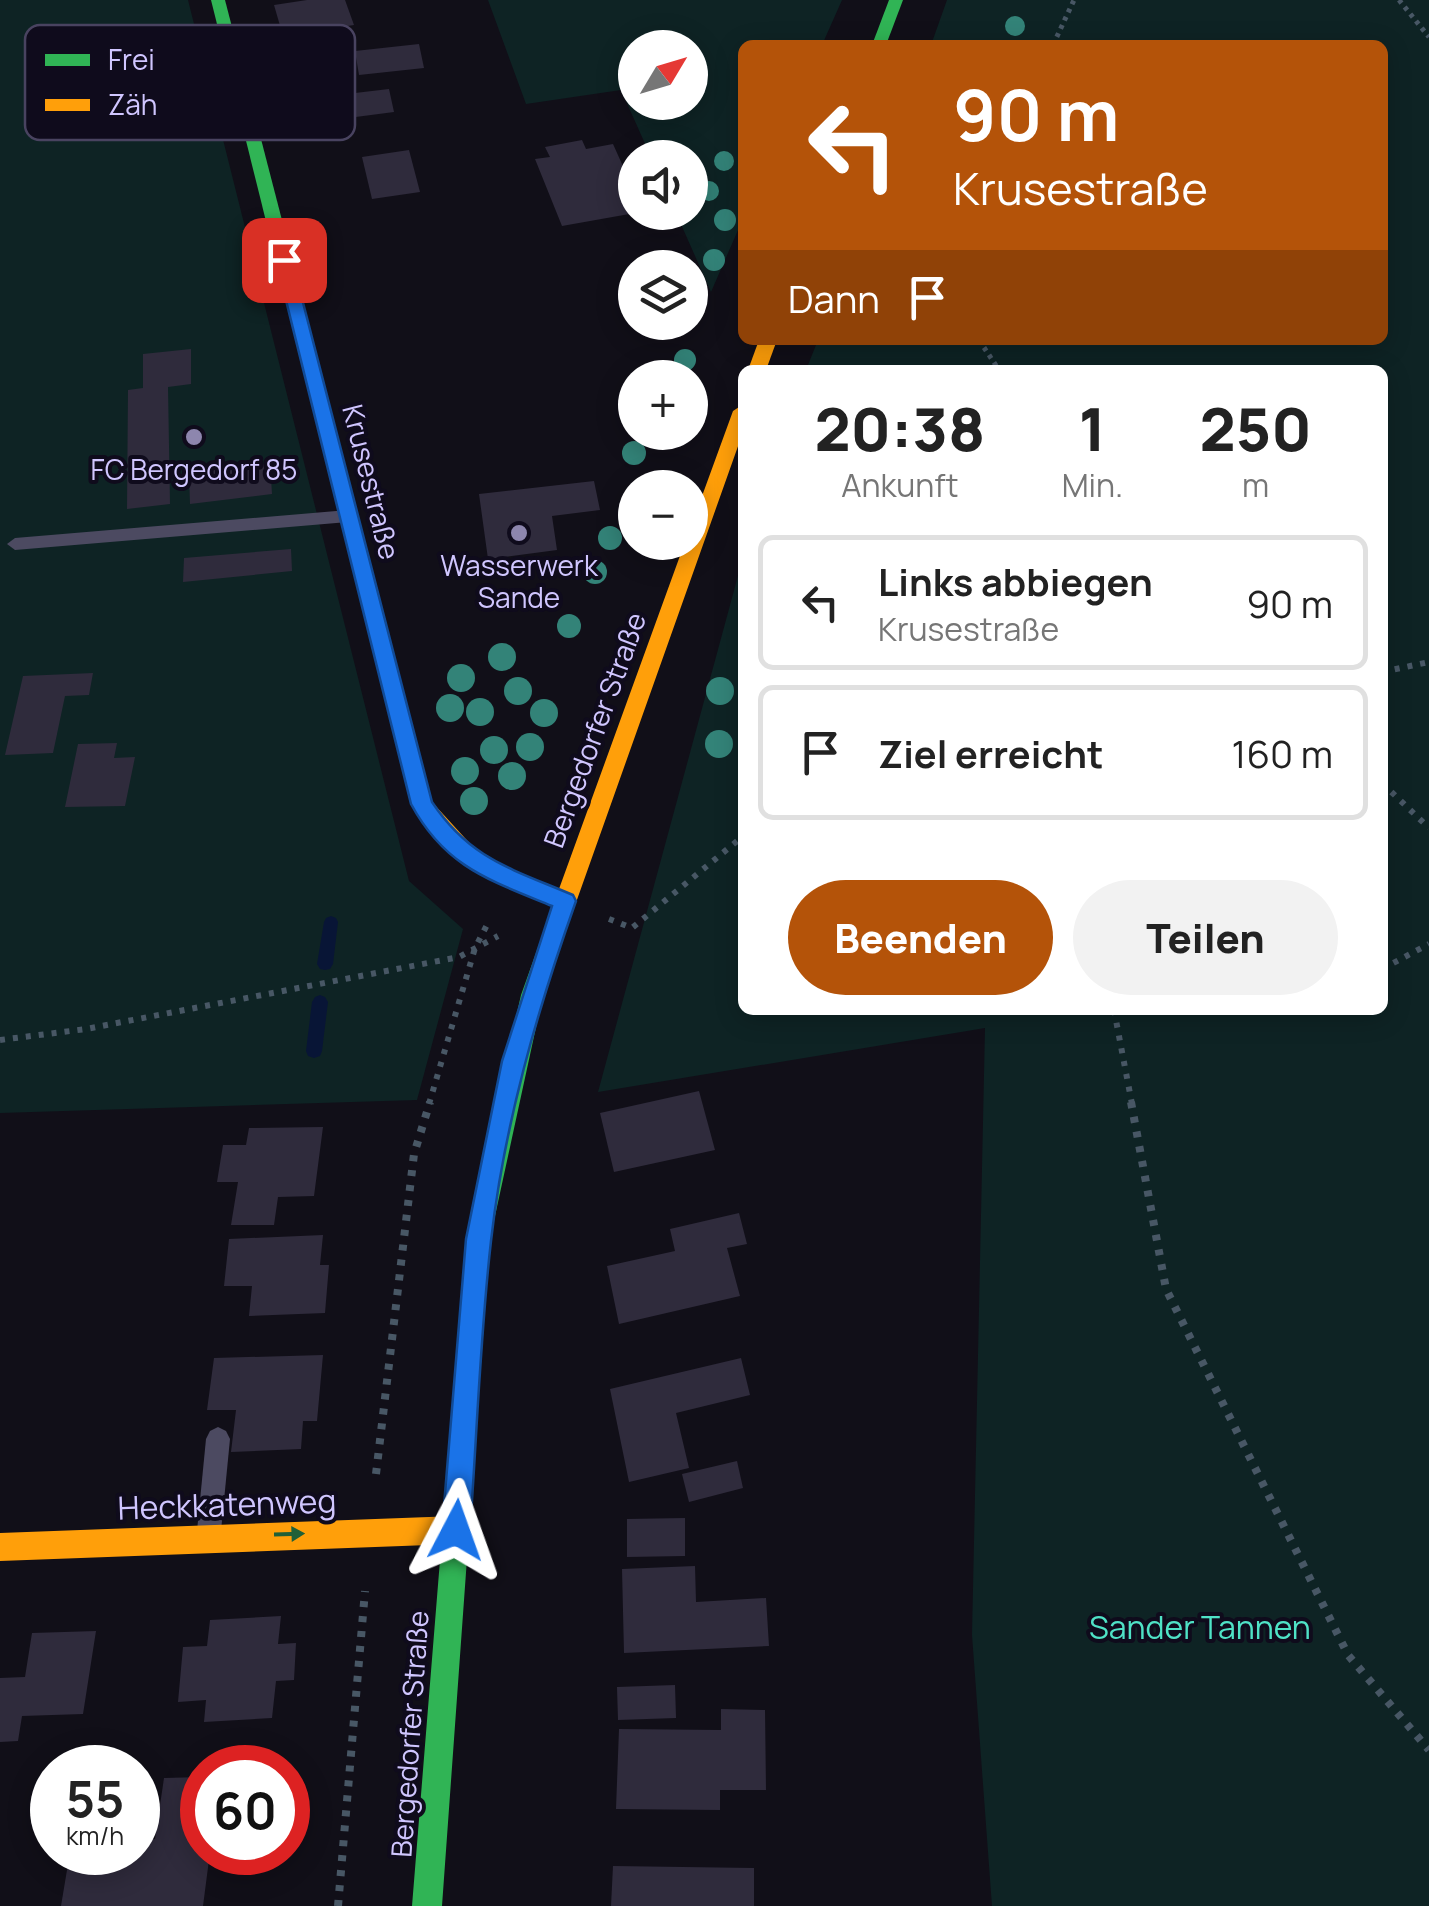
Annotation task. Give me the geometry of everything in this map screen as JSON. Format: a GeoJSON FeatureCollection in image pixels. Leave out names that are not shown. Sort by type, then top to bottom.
{"type":"FeatureCollection","features":[{"type":"Feature","properties":{"kind":"street","name":"Krusestraße"},"geometry":{"type":"LineString","coordinates":[[218,0],[224,25]]}},
{"type":"Feature","properties":{"kind":"street"},"geometry":{"type":"LineString","coordinates":[[881,40],[896,0]]}},
{"type":"Feature","properties":{"kind":"street","name":"Krusestraße"},"geometry":{"type":"LineString","coordinates":[[253,140],[428,816],[475,864],[565,901]]}},
{"type":"Feature","properties":{"kind":"street","name":"Bergedorfer Straße"},"geometry":{"type":"LineString","coordinates":[[427,1906],[478,1239],[514,1061],[532,995],[738,422]]}},
{"type":"Feature","properties":{"kind":"street","name":"Heckkatenweg"},"geometry":{"type":"LineString","coordinates":[[0,1547],[456,1530]]}},
{"type":"Feature","properties":{"kind":"lane"},"geometry":{"type":"LineString","coordinates":[[15,544],[348,516]]}},
{"type":"Feature","properties":{"kind":"lane"},"geometry":{"type":"LineString","coordinates":[[208,1537],[218,1439]]}},
{"type":"Feature","properties":{"kind":"path"},"geometry":{"type":"LineString","coordinates":[[1055,40],[1074,0]]}},
{"type":"Feature","properties":{"kind":"path"},"geometry":{"type":"LineString","coordinates":[[1398,0],[1429,38]]}},
{"type":"Feature","properties":{"kind":"path"},"geometry":{"type":"LineString","coordinates":[[1388,671],[1429,662]]}},
{"type":"Feature","properties":{"kind":"path"},"geometry":{"type":"LineString","coordinates":[[1388,790],[1429,828]]}},
{"type":"Feature","properties":{"kind":"path"},"geometry":{"type":"LineString","coordinates":[[565,901],[632,928],[738,840]]}},
{"type":"Feature","properties":{"kind":"path"},"geometry":{"type":"LineString","coordinates":[[1388,966],[1429,944]]}},
{"type":"Feature","properties":{"kind":"path"},"geometry":{"type":"LineString","coordinates":[[0,1040],[86,1028],[384,972],[459,957],[476,948],[414,1154],[370,1532],[338,1906]]}},
{"type":"Feature","properties":{"kind":"path"},"geometry":{"type":"LineString","coordinates":[[1115,1015],[1166,1289],[1348,1655],[1429,1750]]}},
{"type":"Feature","properties":{"kind":"green space"},"geometry":{"type":"Polygon","coordinates":[[[0,0],[188,0],[194,25],[25,25],[25,140],[223,140],[409,881],[463,929],[417,1100],[0,1113],[0,0]]]}},
{"type":"Feature","properties":{"kind":"green space"},"geometry":{"type":"Polygon","coordinates":[[[488,0],[842,0],[824,40],[738,40],[738,230],[711,292],[708,250],[692,250],[684,230],[708,230],[708,140],[643,140],[634,120],[708,120],[708,30],[618,30],[618,90],[526,104],[488,0]]]}},
{"type":"Feature","properties":{"kind":"green space","name":"Sander Tannen"},"geometry":{"type":"Polygon","coordinates":[[[947,0],[1429,0],[1429,1906],[992,1906],[972,1635],[985,1028],[598,1092],[738,576],[738,1015],[1388,1015],[1388,365],[808,365],[816,345],[1388,345],[1388,40],[933,40],[947,0]]]}},
{"type":"Feature","properties":{"kind":"building"},"geometry":{"type":"Polygon","coordinates":[[[345,0],[354,25],[280,25],[274,5],[345,0]]]}},
{"type":"Feature","properties":{"kind":"building"},"geometry":{"type":"Polygon","coordinates":[[[419,44],[424,68],[359,75],[355,51],[419,44]]]}},
{"type":"Feature","properties":{"kind":"building"},"geometry":{"type":"Polygon","coordinates":[[[389,89],[394,112],[355,117],[355,93],[389,89]]]}},
{"type":"Feature","properties":{"kind":"building"},"geometry":{"type":"Polygon","coordinates":[[[582,140],[586,149],[613,144],[618,155],[618,216],[562,226],[535,159],[550,157],[545,147],[582,140]]]}},
{"type":"Feature","properties":{"kind":"building"},"geometry":{"type":"Polygon","coordinates":[[[409,150],[420,192],[372,199],[362,157],[409,150]]]}},
{"type":"Feature","properties":{"kind":"building"},"geometry":{"type":"Polygon","coordinates":[[[191,349],[191,384],[168,387],[170,504],[127,509],[128,390],[143,388],[143,354],[191,349]]]}},
{"type":"Feature","properties":{"kind":"building"},"geometry":{"type":"Polygon","coordinates":[[[270,463],[272,494],[190,504],[189,473],[270,463]]]}},
{"type":"Feature","properties":{"kind":"building","name":"Wasserwerk Sande"},"geometry":{"type":"Polygon","coordinates":[[[594,481],[600,510],[552,516],[557,550],[488,559],[479,494],[594,481]]]}},
{"type":"Feature","properties":{"kind":"building"},"geometry":{"type":"Polygon","coordinates":[[[291,549],[292,571],[183,582],[184,558],[291,549]]]}},
{"type":"Feature","properties":{"kind":"building"},"geometry":{"type":"Polygon","coordinates":[[[93,673],[89,695],[65,696],[53,753],[5,755],[23,676],[93,673]]]}},
{"type":"Feature","properties":{"kind":"building"},"geometry":{"type":"Polygon","coordinates":[[[117,743],[114,758],[135,757],[125,806],[65,807],[78,744],[117,743]]]}},
{"type":"Feature","properties":{"kind":"building"},"geometry":{"type":"Polygon","coordinates":[[[699,1091],[715,1150],[614,1172],[600,1113],[699,1091]]]}},
{"type":"Feature","properties":{"kind":"building"},"geometry":{"type":"Polygon","coordinates":[[[323,1127],[314,1196],[278,1197],[274,1225],[231,1225],[238,1182],[217,1182],[223,1145],[246,1145],[249,1128],[323,1127]]]}},
{"type":"Feature","properties":{"kind":"building"},"geometry":{"type":"Polygon","coordinates":[[[739,1213],[747,1244],[727,1248],[740,1296],[619,1324],[607,1266],[675,1251],[670,1229],[739,1213]]]}},
{"type":"Feature","properties":{"kind":"building"},"geometry":{"type":"Polygon","coordinates":[[[323,1235],[320,1265],[329,1265],[325,1313],[249,1316],[252,1286],[224,1286],[229,1239],[323,1235]]]}},
{"type":"Feature","properties":{"kind":"building"},"geometry":{"type":"Polygon","coordinates":[[[323,1355],[317,1421],[303,1421],[301,1449],[231,1452],[236,1410],[207,1410],[214,1358],[323,1355]]]}},
{"type":"Feature","properties":{"kind":"building"},"geometry":{"type":"Polygon","coordinates":[[[741,1358],[750,1395],[676,1413],[689,1468],[629,1482],[610,1389],[741,1358]]]}},
{"type":"Feature","properties":{"kind":"building"},"geometry":{"type":"Polygon","coordinates":[[[737,1461],[743,1488],[689,1502],[682,1474],[737,1461]]]}},
{"type":"Feature","properties":{"kind":"building"},"geometry":{"type":"Polygon","coordinates":[[[685,1518],[685,1556],[627,1557],[627,1519],[685,1518]]]}},
{"type":"Feature","properties":{"kind":"building"},"geometry":{"type":"Polygon","coordinates":[[[695,1566],[696,1602],[766,1598],[769,1646],[624,1653],[622,1569],[695,1566]]]}},
{"type":"Feature","properties":{"kind":"building"},"geometry":{"type":"Polygon","coordinates":[[[281,1616],[278,1644],[296,1643],[294,1680],[276,1681],[272,1718],[204,1722],[206,1700],[178,1702],[183,1647],[207,1646],[210,1620],[281,1616]]]}},
{"type":"Feature","properties":{"kind":"building"},"geometry":{"type":"Polygon","coordinates":[[[96,1631],[83,1714],[22,1716],[18,1741],[0,1742],[0,1678],[25,1677],[32,1633],[96,1631]]]}},
{"type":"Feature","properties":{"kind":"building"},"geometry":{"type":"Polygon","coordinates":[[[675,1685],[676,1718],[618,1720],[617,1687],[675,1685]]]}},
{"type":"Feature","properties":{"kind":"building"},"geometry":{"type":"Polygon","coordinates":[[[721,1709],[765,1710],[766,1790],[720,1790],[720,1810],[616,1809],[619,1729],[721,1730],[721,1709]]]}},
{"type":"Feature","properties":{"kind":"building"},"geometry":{"type":"Polygon","coordinates":[[[164,1778],[180,1778],[180,1875],[207,1875],[203,1906],[61,1906],[66,1875],[160,1875],[164,1778]]]}},
{"type":"Feature","properties":{"kind":"building"},"geometry":{"type":"Polygon","coordinates":[[[613,1866],[754,1868],[754,1906],[611,1906],[613,1866]]]}},
{"type":"Feature","properties":{"kind":"waterway"},"geometry":{"type":"LineString","coordinates":[[325,964],[331,922]]}},
{"type":"Feature","properties":{"kind":"waterway"},"geometry":{"type":"LineString","coordinates":[[314,1051],[320,1002]]}},
{"type":"Feature","properties":{"kind":"traffic: fast"},"geometry":{"type":"LineString","coordinates":[[218,0],[224,25]]}},
{"type":"Feature","properties":{"kind":"traffic: fast"},"geometry":{"type":"LineString","coordinates":[[881,40],[896,0]]}},
{"type":"Feature","properties":{"kind":"traffic: fast"},"geometry":{"type":"LineString","coordinates":[[254,140],[368,591]]}},
{"type":"Feature","properties":{"kind":"traffic: fast"},"geometry":{"type":"LineString","coordinates":[[427,1906],[478,1239],[532,995],[562,911]]}},
{"type":"Feature","properties":{"kind":"traffic: slow"},"geometry":{"type":"LineString","coordinates":[[759,365],[766,345]]}},
{"type":"Feature","properties":{"kind":"traffic: slow"},"geometry":{"type":"LineString","coordinates":[[562,911],[738,422]]}},
{"type":"Feature","properties":{"kind":"traffic: slow"},"geometry":{"type":"LineString","coordinates":[[368,591],[422,804],[466,854],[503,876],[565,901]]}},
{"type":"Feature","properties":{"kind":"traffic: slow"},"geometry":{"type":"LineString","coordinates":[[0,1547],[456,1530]]}},
{"type":"Feature","properties":{"kind":"place","name":"FC Bergedorf 85"},"geometry":{"type":"Point","coordinates":[194,437]}},
{"type":"Feature","properties":{"kind":"place","name":"Wasserwerk Sande"},"geometry":{"type":"Point","coordinates":[519,533]}},
{"type":"Feature","properties":{"kind":"route"},"geometry":{"type":"LineString","coordinates":[[284,260],[422,804],[434,827],[475,864],[565,901],[514,1061],[478,1239],[456,1530]]}}]}
